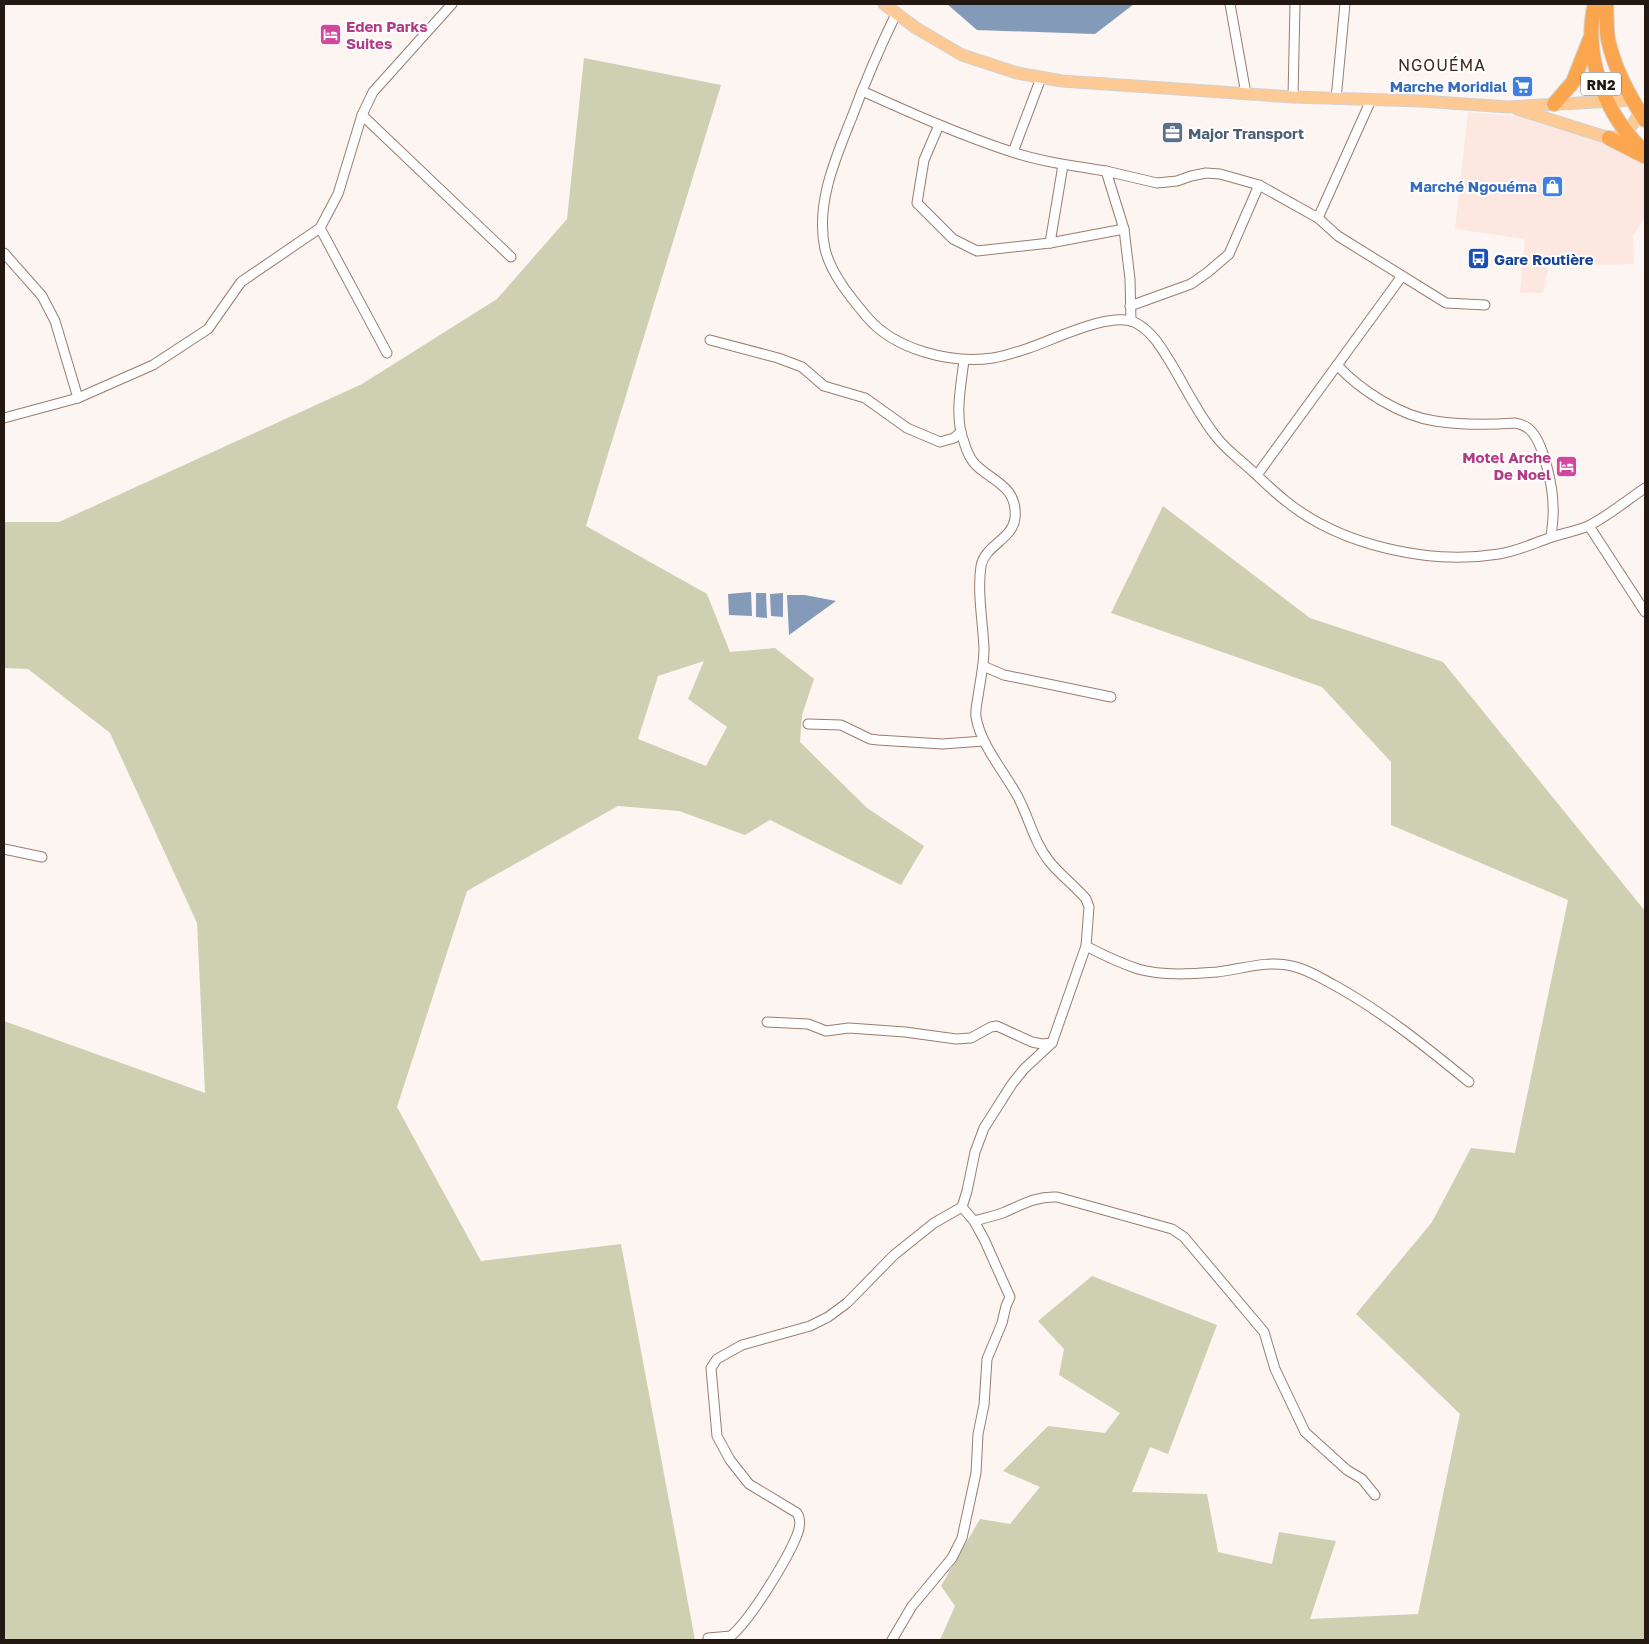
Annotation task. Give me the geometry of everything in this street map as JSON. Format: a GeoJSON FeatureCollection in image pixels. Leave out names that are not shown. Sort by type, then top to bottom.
{"type":"FeatureCollection","features":[{"type":"Feature","properties":{"kind":"highway","name":"RN2"},"geometry":{"type":"LineString","coordinates":[[1595,4],[1591,39],[1594,61],[1607,100],[1627,132],[1645,152]]}},
{"type":"Feature","properties":{"kind":"highway","name":"RN2"},"geometry":{"type":"LineString","coordinates":[[1606,4],[1608,38],[1615,64],[1643,116]]}},
{"type":"Feature","properties":{"kind":"highway"},"geometry":{"type":"LineString","coordinates":[[1554,104],[1573,82],[1591,39]]}},
{"type":"Feature","properties":{"kind":"highway"},"geometry":{"type":"LineString","coordinates":[[1609,138],[1645,156]]}},
{"type":"Feature","properties":{"kind":"main road"},"geometry":{"type":"LineString","coordinates":[[884,4],[916,28],[962,55],[1017,73],[1041,78],[1097,85],[1293,97],[1508,107],[1633,100]]}},
{"type":"Feature","properties":{"kind":"main road"},"geometry":{"type":"LineString","coordinates":[[1508,107],[1609,138],[1619,137],[1627,132],[1643,116]]}},
{"type":"Feature","properties":{"kind":"street"},"geometry":{"type":"LineString","coordinates":[[4,418],[78,398],[153,365],[208,329],[241,282],[320,228],[338,194],[362,115],[373,92],[452,4]]}},
{"type":"Feature","properties":{"kind":"street"},"geometry":{"type":"LineString","coordinates":[[1230,4],[1246,94]]}},
{"type":"Feature","properties":{"kind":"street"},"geometry":{"type":"LineString","coordinates":[[1293,97],[1295,4]]}},
{"type":"Feature","properties":{"kind":"street"},"geometry":{"type":"LineString","coordinates":[[1336,99],[1345,4]]}},
{"type":"Feature","properties":{"kind":"street"},"geometry":{"type":"LineString","coordinates":[[896,14],[862,91],[833,166],[823,213],[822,234],[826,253],[835,273],[876,328],[908,346],[941,356],[964,360],[994,358],[1028,349],[1078,329],[1112,321],[1131,321],[1154,338],[1198,410],[1219,440],[1288,503],[1335,532],[1374,546],[1445,557],[1499,554],[1522,549],[1551,537],[1589,526],[1645,488]]}},
{"type":"Feature","properties":{"kind":"street"},"geometry":{"type":"LineString","coordinates":[[1013,152],[1041,78]]}},
{"type":"Feature","properties":{"kind":"street"},"geometry":{"type":"LineString","coordinates":[[862,91],[939,125],[1013,152],[1062,165],[1106,171],[1157,183],[1178,181],[1206,173],[1220,174],[1259,184],[1318,218],[1338,236],[1446,303],[1485,305]]}},
{"type":"Feature","properties":{"kind":"street"},"geometry":{"type":"LineString","coordinates":[[1318,218],[1371,100]]}},
{"type":"Feature","properties":{"kind":"street"},"geometry":{"type":"LineString","coordinates":[[362,115],[511,257]]}},
{"type":"Feature","properties":{"kind":"street"},"geometry":{"type":"LineString","coordinates":[[939,125],[924,160],[917,203],[953,239],[977,251],[1050,243],[1124,229]]}},
{"type":"Feature","properties":{"kind":"street"},"geometry":{"type":"LineString","coordinates":[[1050,243],[1062,165]]}},
{"type":"Feature","properties":{"kind":"street"},"geometry":{"type":"LineString","coordinates":[[1106,171],[1124,229],[1130,279],[1131,321]]}},
{"type":"Feature","properties":{"kind":"street"},"geometry":{"type":"LineString","coordinates":[[1130,306],[1191,284],[1229,254],[1259,184]]}},
{"type":"Feature","properties":{"kind":"street"},"geometry":{"type":"LineString","coordinates":[[320,228],[387,353]]}},
{"type":"Feature","properties":{"kind":"street"},"geometry":{"type":"LineString","coordinates":[[4,253],[42,296],[51,312],[64,346],[78,398]]}},
{"type":"Feature","properties":{"kind":"street"},"geometry":{"type":"LineString","coordinates":[[1257,475],[1402,276]]}},
{"type":"Feature","properties":{"kind":"street"},"geometry":{"type":"LineString","coordinates":[[710,340],[778,358],[802,367],[824,386],[865,398],[907,428],[940,442],[954,438],[961,432]]}},
{"type":"Feature","properties":{"kind":"street"},"geometry":{"type":"LineString","coordinates":[[708,1638],[731,1636],[750,1614],[777,1573],[798,1534],[800,1520],[797,1513],[749,1484],[730,1460],[717,1436],[712,1368],[717,1358],[742,1345],[810,1326],[828,1317],[846,1303],[894,1255],[934,1223],[962,1207],[975,1152],[988,1121],[1024,1069],[1052,1043],[1086,946],[1089,907],[1086,900],[1050,863],[1040,849],[1018,798],[984,741],[976,717],[983,666],[980,579],[982,563],[985,554],[1012,527],[1015,517],[1013,500],[1007,490],[974,463],[964,443],[961,432],[959,403],[964,360]]}},
{"type":"Feature","properties":{"kind":"street"},"geometry":{"type":"LineString","coordinates":[[1337,365],[1358,385],[1381,400],[1408,413],[1434,421],[1467,424],[1523,424],[1532,431],[1540,447],[1550,481],[1554,505],[1551,537]]}},
{"type":"Feature","properties":{"kind":"street"},"geometry":{"type":"LineString","coordinates":[[1589,526],[1645,612]]}},
{"type":"Feature","properties":{"kind":"street"},"geometry":{"type":"LineString","coordinates":[[983,666],[1004,676],[1111,697]]}},
{"type":"Feature","properties":{"kind":"street"},"geometry":{"type":"LineString","coordinates":[[808,724],[841,725],[864,736],[878,740],[942,744],[984,741]]}},
{"type":"Feature","properties":{"kind":"street"},"geometry":{"type":"LineString","coordinates":[[4,849],[42,857]]}},
{"type":"Feature","properties":{"kind":"street"},"geometry":{"type":"LineString","coordinates":[[1086,946],[1139,969],[1166,974],[1218,972],[1279,964],[1294,966],[1355,996],[1414,1037],[1469,1082]]}},
{"type":"Feature","properties":{"kind":"street"},"geometry":{"type":"LineString","coordinates":[[767,1022],[808,1024],[826,1031],[849,1028],[868,1029],[956,1039],[971,1038],[991,1027],[997,1026],[1032,1042],[1052,1043]]}},
{"type":"Feature","properties":{"kind":"street"},"geometry":{"type":"LineString","coordinates":[[974,1221],[1002,1213],[1038,1198],[1057,1197],[1172,1229],[1184,1238],[1264,1332],[1275,1369],[1305,1432],[1347,1470],[1362,1479],[1375,1495]]}},
{"type":"Feature","properties":{"kind":"street"},"geometry":{"type":"LineString","coordinates":[[892,1640],[912,1606],[939,1576],[958,1548],[962,1538],[976,1473],[978,1434],[984,1405],[987,1359],[1002,1323],[1010,1297],[984,1239],[974,1221],[962,1207]]}},
{"type":"Feature","properties":{"kind":"shaded area","name":"Marché Ngouéma"},"geometry":{"type":"Polygon","coordinates":[[[1468,112],[1517,116],[1558,126],[1620,148],[1645,164],[1645,217],[1633,236],[1634,264],[1549,266],[1543,293],[1520,293],[1525,239],[1455,229],[1468,112]]]}},
{"type":"Feature","properties":{"kind":"green space"},"geometry":{"type":"Polygon","coordinates":[[[584,58],[721,85],[586,526],[707,594],[730,652],[775,648],[814,679],[802,715],[800,742],[867,808],[924,846],[901,885],[770,820],[745,835],[679,811],[618,806],[467,891],[397,1107],[481,1261],[621,1244],[695,1640],[4,1640],[4,1021],[205,1093],[197,923],[110,733],[28,669],[4,668],[4,522],[59,522],[362,384],[497,299],[567,219],[584,58]],[[704,661],[658,676],[638,739],[706,766],[727,727],[688,699],[704,661]]]}},
{"type":"Feature","properties":{"kind":"green space"},"geometry":{"type":"Polygon","coordinates":[[[1163,506],[1310,618],[1443,662],[1645,911],[1645,1640],[940,1640],[955,1606],[941,1586],[980,1519],[1010,1524],[1040,1487],[1003,1471],[1048,1426],[1105,1433],[1120,1413],[1059,1375],[1064,1349],[1038,1321],[1092,1276],[1217,1325],[1168,1454],[1150,1447],[1132,1492],[1207,1494],[1218,1552],[1272,1564],[1279,1532],[1336,1541],[1310,1619],[1418,1614],[1460,1414],[1356,1314],[1432,1222],[1471,1148],[1515,1153],[1568,900],[1391,825],[1391,762],[1322,687],[1111,613],[1163,506]]]}},
{"type":"Feature","properties":{"kind":"water"},"geometry":{"type":"Polygon","coordinates":[[[947,4],[1134,4],[1095,34],[977,30],[947,4]]]}},
{"type":"Feature","properties":{"kind":"water"},"geometry":{"type":"Polygon","coordinates":[[[751,592],[752,616],[729,615],[728,594],[751,592]]]}},
{"type":"Feature","properties":{"kind":"water"},"geometry":{"type":"Polygon","coordinates":[[[756,593],[766,593],[767,618],[756,617],[756,593]]]}},
{"type":"Feature","properties":{"kind":"water"},"geometry":{"type":"Polygon","coordinates":[[[783,593],[783,617],[771,616],[770,594],[783,593]]]}},
{"type":"Feature","properties":{"kind":"water"},"geometry":{"type":"Polygon","coordinates":[[[787,595],[805,595],[836,601],[789,635],[787,595]]]}},
{"type":"Feature","properties":{"kind":"place","name":"Eden Parks Suites"},"geometry":{"type":"Point","coordinates":[330,35]}},
{"type":"Feature","properties":{"kind":"place","name":"Marche Moridial"},"geometry":{"type":"Point","coordinates":[1523,86]}},
{"type":"Feature","properties":{"kind":"place","name":"Major Transport"},"geometry":{"type":"Point","coordinates":[1172,133]}},
{"type":"Feature","properties":{"kind":"place","name":"Marché Ngouéma"},"geometry":{"type":"Point","coordinates":[1553,186]}},
{"type":"Feature","properties":{"kind":"place","name":"Gare Routière"},"geometry":{"type":"Point","coordinates":[1478,259]}},
{"type":"Feature","properties":{"kind":"place","name":"Motel Arche De Noel"},"geometry":{"type":"Point","coordinates":[1567,466]}},
{"type":"Feature","properties":{"kind":"district","name":"NGOUÉMA"},"geometry":{"type":"Point","coordinates":[1442,65]}}]}
